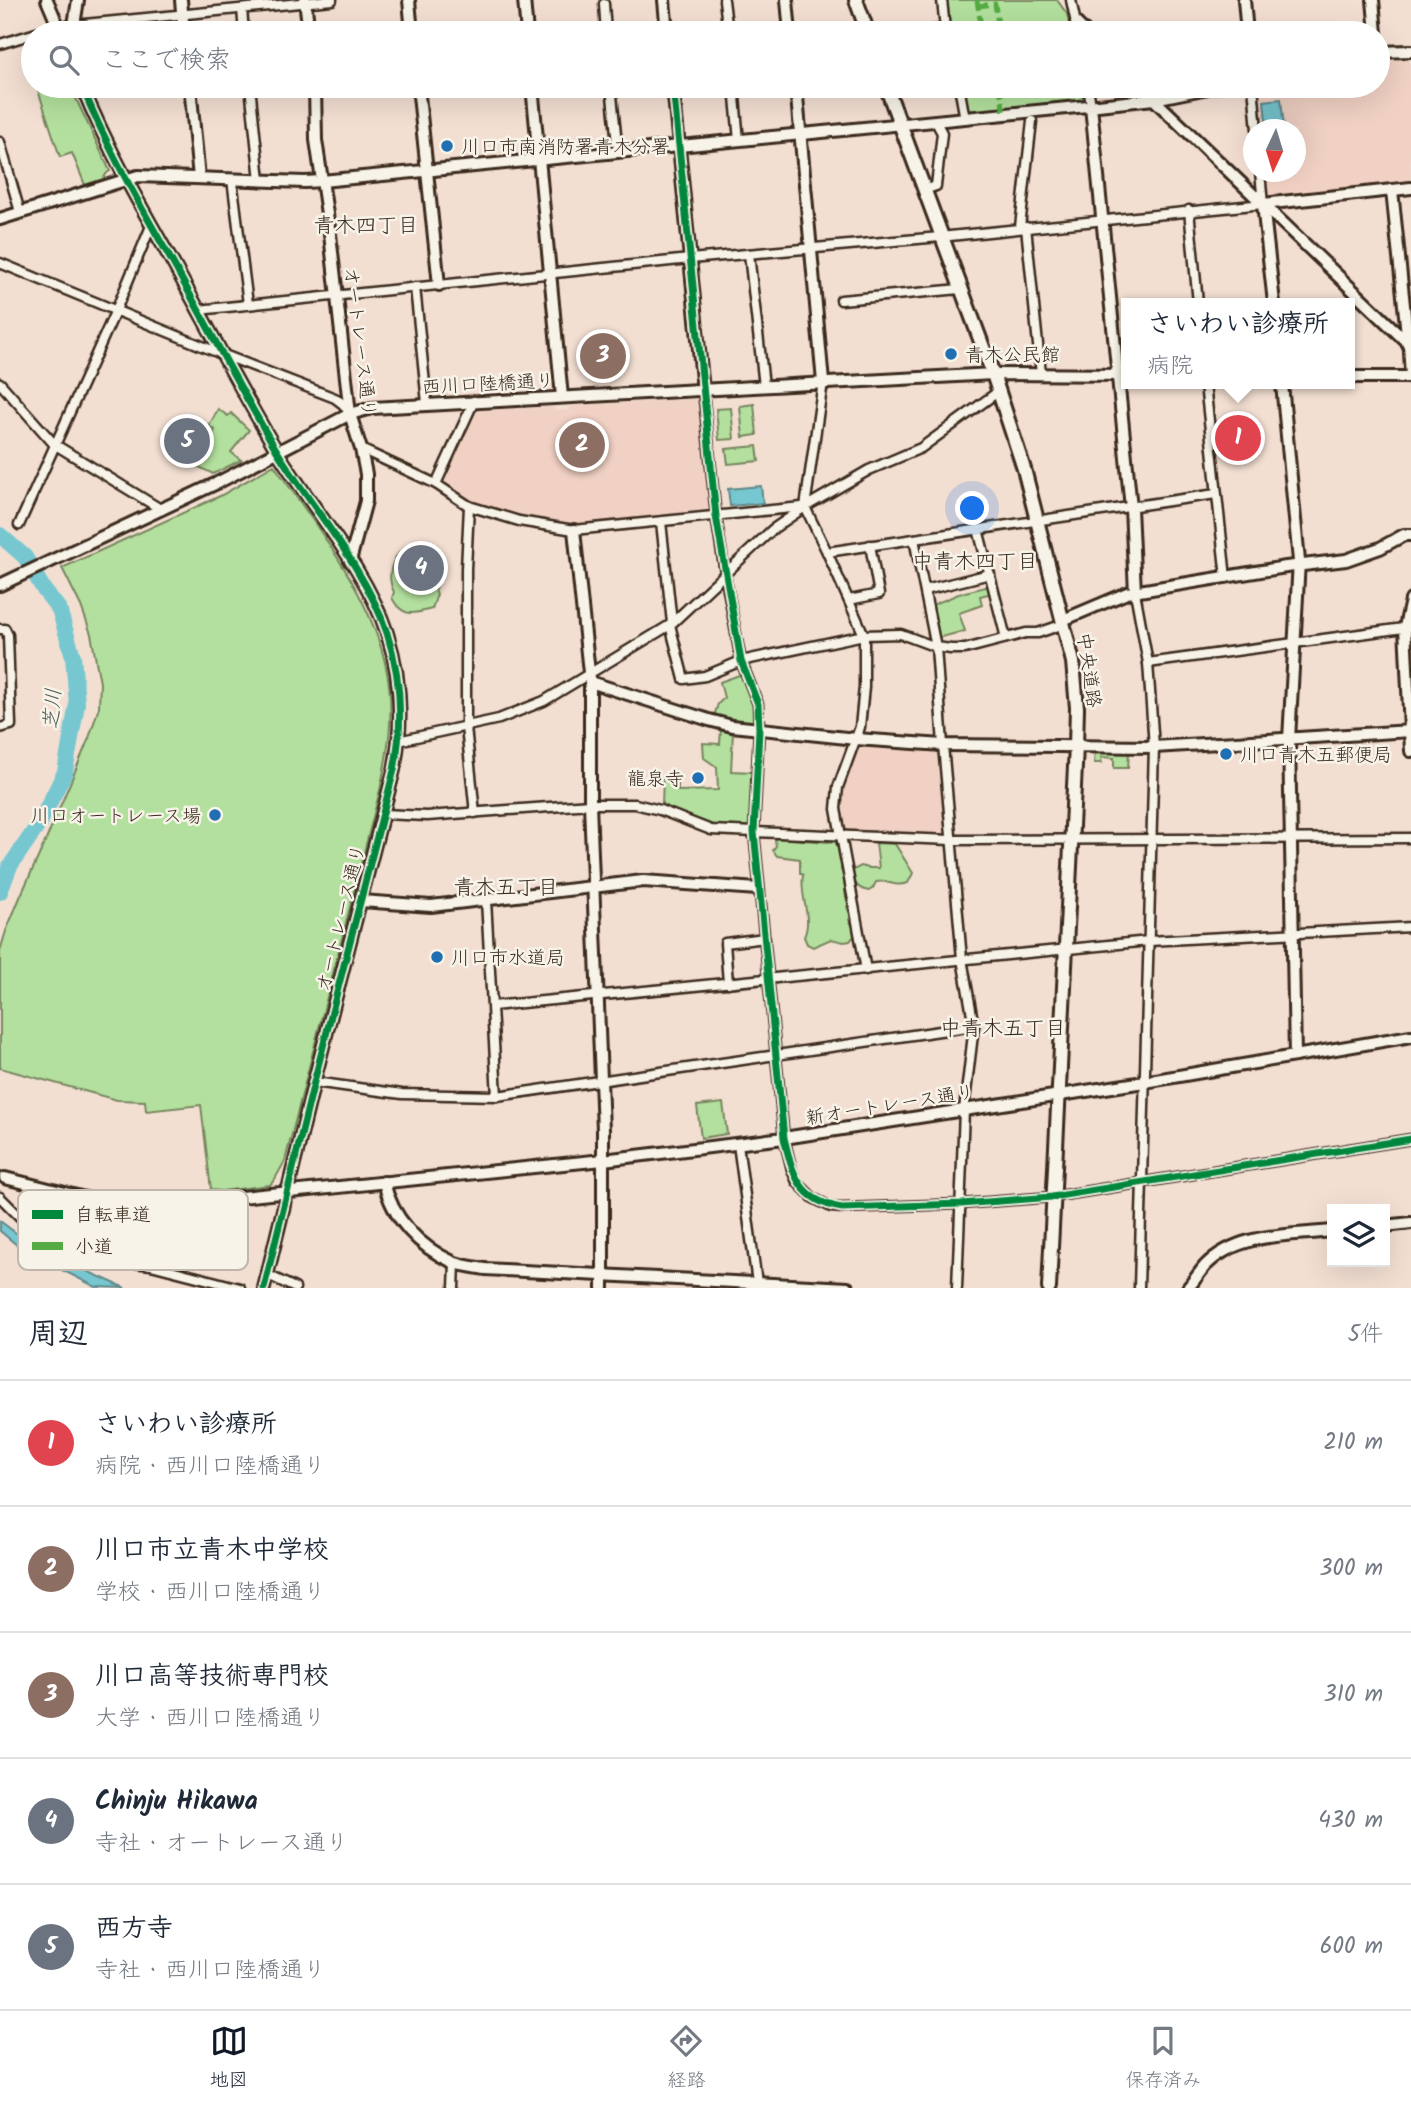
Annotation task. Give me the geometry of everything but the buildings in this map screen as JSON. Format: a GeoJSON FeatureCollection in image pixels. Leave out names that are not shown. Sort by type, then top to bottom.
{"type":"FeatureCollection","features":[{"type":"Feature","properties":{"kind":"main road"},"geometry":{"type":"LineString","coordinates":[[856,0],[864,21]]}},
{"type":"Feature","properties":{"kind":"main road","name":"中央道路"},"geometry":{"type":"LineString","coordinates":[[890,98],[1015,438],[1038,520],[1076,683],[1076,746],[1049,1288]]}},
{"type":"Feature","properties":{"kind":"street"},"geometry":{"type":"LineString","coordinates":[[47,0],[55,21]]}},
{"type":"Feature","properties":{"kind":"street"},"geometry":{"type":"LineString","coordinates":[[75,21],[78,0]]}},
{"type":"Feature","properties":{"kind":"street"},"geometry":{"type":"LineString","coordinates":[[181,0],[183,21]]}},
{"type":"Feature","properties":{"kind":"street"},"geometry":{"type":"LineString","coordinates":[[118,21],[332,0]]}},
{"type":"Feature","properties":{"kind":"street"},"geometry":{"type":"LineString","coordinates":[[409,0],[411,21]]}},
{"type":"Feature","properties":{"kind":"street"},"geometry":{"type":"LineString","coordinates":[[524,0],[526,21]]}},
{"type":"Feature","properties":{"kind":"street"},"geometry":{"type":"LineString","coordinates":[[664,0],[666,21]]}},
{"type":"Feature","properties":{"kind":"street"},"geometry":{"type":"LineString","coordinates":[[724,0],[727,21]]}},
{"type":"Feature","properties":{"kind":"street"},"geometry":{"type":"LineString","coordinates":[[787,0],[789,21]]}},
{"type":"Feature","properties":{"kind":"street"},"geometry":{"type":"LineString","coordinates":[[942,0],[947,21]]}},
{"type":"Feature","properties":{"kind":"street"},"geometry":{"type":"LineString","coordinates":[[1071,0],[1076,21]]}},
{"type":"Feature","properties":{"kind":"street"},"geometry":{"type":"LineString","coordinates":[[1244,0],[1246,21]]}},
{"type":"Feature","properties":{"kind":"street"},"geometry":{"type":"LineString","coordinates":[[1373,0],[1375,21]]}},
{"type":"Feature","properties":{"kind":"street"},"geometry":{"type":"LineString","coordinates":[[305,1],[308,21]]}},
{"type":"Feature","properties":{"kind":"street"},"geometry":{"type":"LineString","coordinates":[[604,4],[605,21]]}},
{"type":"Feature","properties":{"kind":"street"},"geometry":{"type":"LineString","coordinates":[[242,9],[243,21]]}},
{"type":"Feature","properties":{"kind":"street"},"geometry":{"type":"LineString","coordinates":[[0,44],[21,38]]}},
{"type":"Feature","properties":{"kind":"street"},"geometry":{"type":"LineString","coordinates":[[1390,51],[1411,51]]}},
{"type":"Feature","properties":{"kind":"street"},"geometry":{"type":"LineString","coordinates":[[86,98],[151,226],[278,452],[350,561]]}},
{"type":"Feature","properties":{"kind":"street"},"geometry":{"type":"LineString","coordinates":[[191,98],[199,178]]}},
{"type":"Feature","properties":{"kind":"street"},"geometry":{"type":"LineString","coordinates":[[251,98],[260,180]]}},
{"type":"Feature","properties":{"kind":"street","name":"オートレース通り"},"geometry":{"type":"LineString","coordinates":[[264,1288],[394,770],[398,741],[398,685],[391,648],[374,602],[350,561],[366,501],[366,474],[350,414],[316,140],[315,98]]}},
{"type":"Feature","properties":{"kind":"street"},"geometry":{"type":"LineString","coordinates":[[419,98],[439,285]]}},
{"type":"Feature","properties":{"kind":"street"},"geometry":{"type":"LineString","coordinates":[[533,98],[562,397]]}},
{"type":"Feature","properties":{"kind":"street"},"geometry":{"type":"LineString","coordinates":[[612,98],[618,153]]}},
{"type":"Feature","properties":{"kind":"street"},"geometry":{"type":"LineString","coordinates":[[674,98],[716,516],[741,662],[758,704],[754,832],[758,889],[770,978],[784,1138],[797,1182],[813,1198],[842,1208],[1052,1198],[1142,1181],[1411,1139]]}},
{"type":"Feature","properties":{"kind":"street"},"geometry":{"type":"LineString","coordinates":[[735,98],[739,141]]}},
{"type":"Feature","properties":{"kind":"street"},"geometry":{"type":"LineString","coordinates":[[797,98],[823,382],[805,507],[864,635],[864,687],[860,727],[838,787],[836,810],[866,970]]}},
{"type":"Feature","properties":{"kind":"street"},"geometry":{"type":"LineString","coordinates":[[961,98],[965,119]]}},
{"type":"Feature","properties":{"kind":"street"},"geometry":{"type":"LineString","coordinates":[[1089,98],[1121,367]]}},
{"type":"Feature","properties":{"kind":"street"},"geometry":{"type":"LineString","coordinates":[[0,219],[138,176],[322,181],[800,136],[1159,98]]}},
{"type":"Feature","properties":{"kind":"street"},"geometry":{"type":"LineString","coordinates":[[1254,98],[1256,119]]}},
{"type":"Feature","properties":{"kind":"street"},"geometry":{"type":"LineString","coordinates":[[1154,99],[1409,345]]}},
{"type":"Feature","properties":{"kind":"street"},"geometry":{"type":"LineString","coordinates":[[1032,121],[1023,227],[1041,374]]}},
{"type":"Feature","properties":{"kind":"street"},"geometry":{"type":"LineString","coordinates":[[924,190],[936,186],[942,133],[936,122]]}},
{"type":"Feature","properties":{"kind":"street"},"geometry":{"type":"LineString","coordinates":[[0,142],[20,212]]}},
{"type":"Feature","properties":{"kind":"street"},"geometry":{"type":"LineString","coordinates":[[233,179],[248,304]]}},
{"type":"Feature","properties":{"kind":"street"},"geometry":{"type":"LineString","coordinates":[[1261,182],[1273,298]]}},
{"type":"Feature","properties":{"kind":"street"},"geometry":{"type":"LineString","coordinates":[[198,310],[1411,188]]}},
{"type":"Feature","properties":{"kind":"street"},"geometry":{"type":"LineString","coordinates":[[1355,377],[1411,381],[1392,190]]}},
{"type":"Feature","properties":{"kind":"street"},"geometry":{"type":"LineString","coordinates":[[1189,211],[1198,298]]}},
{"type":"Feature","properties":{"kind":"street"},"geometry":{"type":"LineString","coordinates":[[19,525],[151,226]]}},
{"type":"Feature","properties":{"kind":"street"},"geometry":{"type":"LineString","coordinates":[[748,254],[764,386]]}},
{"type":"Feature","properties":{"kind":"street"},"geometry":{"type":"LineString","coordinates":[[0,262],[335,398],[350,414]]}},
{"type":"Feature","properties":{"kind":"street"},"geometry":{"type":"LineString","coordinates":[[415,287],[427,403]]}},
{"type":"Feature","properties":{"kind":"street"},"geometry":{"type":"LineString","coordinates":[[841,300],[960,289]]}},
{"type":"Feature","properties":{"kind":"street","name":"西川口陸橋通り"},"geometry":{"type":"LineString","coordinates":[[6,583],[162,510],[350,414],[372,408],[993,373],[1121,375]]}},
{"type":"Feature","properties":{"kind":"street"},"geometry":{"type":"LineString","coordinates":[[0,383],[54,444],[162,510]]}},
{"type":"Feature","properties":{"kind":"street"},"geometry":{"type":"LineString","coordinates":[[1123,389],[1135,592],[1148,663],[1154,747],[1139,1288]]}},
{"type":"Feature","properties":{"kind":"street"},"geometry":{"type":"LineString","coordinates":[[1206,389],[1226,578]]}},
{"type":"Feature","properties":{"kind":"street"},"geometry":{"type":"LineString","coordinates":[[1282,389],[1299,566],[1289,738],[1294,1056]]}},
{"type":"Feature","properties":{"kind":"street"},"geometry":{"type":"LineString","coordinates":[[398,741],[499,719],[590,678],[671,624],[774,529],[805,507],[869,470],[921,448],[999,391]]}},
{"type":"Feature","properties":{"kind":"street"},"geometry":{"type":"LineString","coordinates":[[436,484],[474,401]]}},
{"type":"Feature","properties":{"kind":"street"},"geometry":{"type":"LineString","coordinates":[[361,449],[436,484],[469,506],[519,521],[574,530],[805,507]]}},
{"type":"Feature","properties":{"kind":"street"},"geometry":{"type":"LineString","coordinates":[[827,552],[1216,494]]}},
{"type":"Feature","properties":{"kind":"street"},"geometry":{"type":"LineString","coordinates":[[469,506],[466,569],[466,727],[475,813]]}},
{"type":"Feature","properties":{"kind":"street"},"geometry":{"type":"LineString","coordinates":[[661,522],[671,624],[684,679],[705,676],[741,662],[864,635],[901,634],[936,647],[965,649],[1026,632],[1038,632],[1135,592],[1346,560],[1380,548],[1404,535],[1411,535]]}},
{"type":"Feature","properties":{"kind":"street"},"geometry":{"type":"LineString","coordinates":[[978,529],[1006,638]]}},
{"type":"Feature","properties":{"kind":"street"},"geometry":{"type":"LineString","coordinates":[[574,530],[590,678],[590,804],[603,1160],[603,1288]]}},
{"type":"Feature","properties":{"kind":"street"},"geometry":{"type":"LineString","coordinates":[[914,540],[936,647],[962,959],[974,1026],[964,1110],[957,1288]]}},
{"type":"Feature","properties":{"kind":"street"},"geometry":{"type":"LineString","coordinates":[[849,600],[879,593],[870,545]]}},
{"type":"Feature","properties":{"kind":"street"},"geometry":{"type":"LineString","coordinates":[[925,590],[989,574]]}},
{"type":"Feature","properties":{"kind":"street"},"geometry":{"type":"LineString","coordinates":[[1411,600],[1408,627],[1411,751]]}},
{"type":"Feature","properties":{"kind":"street"},"geometry":{"type":"LineString","coordinates":[[1148,663],[1408,627]]}},
{"type":"Feature","properties":{"kind":"street"},"geometry":{"type":"LineString","coordinates":[[0,629],[5,629],[8,635],[11,725],[0,728]]}},
{"type":"Feature","properties":{"kind":"street"},"geometry":{"type":"LineString","coordinates":[[590,678],[732,726],[943,745],[1154,747],[1410,731]]}},
{"type":"Feature","properties":{"kind":"street"},"geometry":{"type":"LineString","coordinates":[[383,814],[427,816],[590,804],[635,804],[660,810],[711,830],[840,836],[951,840],[1411,838]]}},
{"type":"Feature","properties":{"kind":"street"},"geometry":{"type":"LineString","coordinates":[[360,901],[419,906],[643,881],[758,889]]}},
{"type":"Feature","properties":{"kind":"street"},"geometry":{"type":"LineString","coordinates":[[486,900],[497,1096]]}},
{"type":"Feature","properties":{"kind":"street"},"geometry":{"type":"LineString","coordinates":[[493,1006],[1149,941],[1411,927]]}},
{"type":"Feature","properties":{"kind":"street"},"geometry":{"type":"LineString","coordinates":[[728,983],[725,943],[765,938]]}},
{"type":"Feature","properties":{"kind":"street"},"geometry":{"type":"LineString","coordinates":[[314,1082],[402,1094],[497,1096],[974,1026]]}},
{"type":"Feature","properties":{"kind":"street","name":"新オートレース通り"},"geometry":{"type":"LineString","coordinates":[[248,1196],[603,1160],[784,1138],[1058,1096],[1411,1036]]}},
{"type":"Feature","properties":{"kind":"street"},"geometry":{"type":"LineString","coordinates":[[738,1144],[757,1283]]}},
{"type":"Feature","properties":{"kind":"street"},"geometry":{"type":"LineString","coordinates":[[384,1182],[388,1199],[411,1234],[435,1253],[455,1263],[485,1269],[848,1288]]}},
{"type":"Feature","properties":{"kind":"street","name":"新オートレース通り"},"geometry":{"type":"LineString","coordinates":[[2,1183],[42,1190]]}},
{"type":"Feature","properties":{"kind":"street"},"geometry":{"type":"LineString","coordinates":[[0,1198],[18,1215]]}},
{"type":"Feature","properties":{"kind":"street"},"geometry":{"type":"LineString","coordinates":[[1390,1225],[1411,1223]]}},
{"type":"Feature","properties":{"kind":"street"},"geometry":{"type":"LineString","coordinates":[[1188,1288],[1205,1266],[1221,1253],[1250,1239],[1327,1231]]}},
{"type":"Feature","properties":{"kind":"street"},"geometry":{"type":"LineString","coordinates":[[454,1288],[455,1263]]}},
{"type":"Feature","properties":{"kind":"street"},"geometry":{"type":"LineString","coordinates":[[170,1270],[240,1288]]}},
{"type":"Feature","properties":{"kind":"street"},"geometry":{"type":"LineString","coordinates":[[268,1275],[295,1288]]}},
{"type":"Feature","properties":{"kind":"shaded area"},"geometry":{"type":"Polygon","coordinates":[[[1410,60],[1411,184],[1272,198],[1268,195],[1267,182],[1306,182],[1306,119],[1261,119],[1260,98],[1390,98],[1390,61],[1410,60]]]}},
{"type":"Feature","properties":{"kind":"shaded area"},"geometry":{"type":"Polygon","coordinates":[[[700,399],[709,510],[707,513],[577,526],[517,516],[488,507],[472,501],[446,485],[445,479],[476,411],[553,407],[556,411],[568,410],[571,406],[700,399]]]}},
{"type":"Feature","properties":{"kind":"shaded area"},"geometry":{"type":"Polygon","coordinates":[[[861,744],[940,752],[947,832],[944,835],[847,831],[844,828],[841,807],[843,786],[861,744]]]}},
{"type":"Feature","properties":{"kind":"green space"},"geometry":{"type":"Polygon","coordinates":[[[945,0],[1057,0],[1068,21],[948,21],[945,0]]]}},
{"type":"Feature","properties":{"kind":"green space"},"geometry":{"type":"Polygon","coordinates":[[[41,98],[76,98],[110,171],[103,179],[85,185],[72,153],[60,157],[41,98]]]}},
{"type":"Feature","properties":{"kind":"green space"},"geometry":{"type":"Polygon","coordinates":[[[965,98],[1083,100],[970,112],[965,98]]]}},
{"type":"Feature","properties":{"kind":"green space"},"geometry":{"type":"Polygon","coordinates":[[[754,404],[757,435],[743,437],[740,406],[754,404]]]}},
{"type":"Feature","properties":{"kind":"green space"},"geometry":{"type":"Polygon","coordinates":[[[731,408],[734,439],[719,440],[716,409],[731,408]]]}},
{"type":"Feature","properties":{"kind":"green space"},"geometry":{"type":"Polygon","coordinates":[[[218,409],[228,416],[231,413],[249,430],[231,452],[241,460],[213,474],[189,462],[192,457],[195,458],[198,450],[204,452],[215,430],[209,426],[218,409]]]}},
{"type":"Feature","properties":{"kind":"green space"},"geometry":{"type":"Polygon","coordinates":[[[757,446],[759,461],[728,464],[726,449],[757,446]]]}},
{"type":"Feature","properties":{"kind":"green space","name":"川口オートレース場"},"geometry":{"type":"Polygon","coordinates":[[[274,465],[325,538],[356,590],[380,644],[387,672],[390,702],[390,732],[380,790],[285,1161],[270,1185],[230,1190],[211,1190],[201,1105],[146,1111],[145,1101],[117,1100],[0,1068],[0,951],[21,895],[89,738],[99,707],[100,683],[91,634],[81,606],[62,568],[220,496],[274,465]]]}},
{"type":"Feature","properties":{"kind":"green space"},"geometry":{"type":"Polygon","coordinates":[[[405,548],[415,556],[410,569],[417,585],[429,566],[429,548],[437,548],[441,553],[438,563],[440,578],[432,609],[404,612],[392,598],[394,592],[390,580],[391,568],[396,557],[405,548]]]}},
{"type":"Feature","properties":{"kind":"green space"},"geometry":{"type":"Polygon","coordinates":[[[990,586],[992,593],[980,596],[982,605],[959,613],[965,631],[937,638],[932,605],[961,593],[990,586]]]}},
{"type":"Feature","properties":{"kind":"green space"},"geometry":{"type":"Polygon","coordinates":[[[742,674],[756,708],[755,721],[752,723],[714,716],[718,704],[724,698],[720,682],[742,674]]]}},
{"type":"Feature","properties":{"kind":"green space"},"geometry":{"type":"Polygon","coordinates":[[[721,729],[733,731],[731,771],[753,772],[750,826],[746,828],[709,825],[662,806],[663,776],[678,776],[678,791],[718,790],[717,767],[704,758],[703,743],[720,744],[721,729]]]}},
{"type":"Feature","properties":{"kind":"green space"},"geometry":{"type":"Polygon","coordinates":[[[1095,751],[1129,752],[1128,768],[1114,768],[1114,758],[1102,757],[1101,763],[1094,763],[1095,751]]]}},
{"type":"Feature","properties":{"kind":"green space"},"geometry":{"type":"Polygon","coordinates":[[[778,838],[834,841],[840,854],[849,903],[847,907],[851,916],[849,920],[855,935],[850,941],[831,939],[813,947],[807,944],[804,937],[807,914],[800,859],[777,856],[773,850],[778,838]]]}},
{"type":"Feature","properties":{"kind":"green space"},"geometry":{"type":"Polygon","coordinates":[[[876,843],[895,844],[913,873],[908,883],[898,885],[876,882],[869,891],[856,885],[853,870],[861,866],[879,868],[876,843]]]}},
{"type":"Feature","properties":{"kind":"green space"},"geometry":{"type":"Polygon","coordinates":[[[723,1103],[727,1134],[701,1138],[697,1106],[723,1103]]]}},
{"type":"Feature","properties":{"kind":"water"},"geometry":{"type":"Polygon","coordinates":[[[1281,99],[1283,119],[1266,119],[1264,101],[1281,99]]]}},
{"type":"Feature","properties":{"kind":"water"},"geometry":{"type":"Polygon","coordinates":[[[761,486],[763,503],[730,506],[728,489],[761,486]]]}},
{"type":"Feature","properties":{"kind":"water"},"geometry":{"type":"Polygon","coordinates":[[[0,1221],[18,1235],[18,1246],[0,1231],[0,1221]]]}},
{"type":"Feature","properties":{"kind":"water"},"geometry":{"type":"Polygon","coordinates":[[[62,1270],[84,1270],[125,1288],[96,1287],[62,1270]]]}},
{"type":"Feature","properties":{"kind":"waterway","name":"芝川"},"geometry":{"type":"LineString","coordinates":[[0,535],[25,557],[44,590],[59,609],[73,656],[77,704],[65,772],[39,824],[10,866],[0,892]]}},
{"type":"Feature","properties":{"kind":"marked path"},"geometry":{"type":"LineString","coordinates":[[977,0],[980,21]]}},
{"type":"Feature","properties":{"kind":"marked path"},"geometry":{"type":"LineString","coordinates":[[978,6],[995,4],[997,21]]}},
{"type":"Feature","properties":{"kind":"marked path"},"geometry":{"type":"LineString","coordinates":[[1002,98],[1004,115]]}},
{"type":"Feature","properties":{"kind":"cycle path"},"geometry":{"type":"LineString","coordinates":[[87,98],[125,177],[250,405],[291,473],[366,585],[387,633],[398,684],[399,736],[394,770],[264,1288]]}},
{"type":"Feature","properties":{"kind":"cycle path"},"geometry":{"type":"LineString","coordinates":[[674,98],[716,516],[741,661],[758,704],[754,832],[784,1138],[800,1184],[816,1199],[842,1208],[961,1204],[1052,1197],[1411,1139]]}},
{"type":"Feature","properties":{"kind":"place","name":"川口市南消防署青木分署"},"geometry":{"type":"Point","coordinates":[447,146]}},
{"type":"Feature","properties":{"kind":"place","name":"青木公民館"},"geometry":{"type":"Point","coordinates":[951,354]}},
{"type":"Feature","properties":{"kind":"place","name":"川口高等技術専門校"},"geometry":{"type":"Point","coordinates":[603,356]}},
{"type":"Feature","properties":{"kind":"place","name":"さいわい診療所"},"geometry":{"type":"Point","coordinates":[1238,438]}},
{"type":"Feature","properties":{"kind":"place","name":"西方寺"},"geometry":{"type":"Point","coordinates":[187,441]}},
{"type":"Feature","properties":{"kind":"place","name":"川口市立青木中学校"},"geometry":{"type":"Point","coordinates":[582,445]}},
{"type":"Feature","properties":{"kind":"place","name":"Chinju Hikawa"},"geometry":{"type":"Point","coordinates":[421,568]}},
{"type":"Feature","properties":{"kind":"place","name":"川口青木五郵便局"},"geometry":{"type":"Point","coordinates":[1226,754]}},
{"type":"Feature","properties":{"kind":"place","name":"龍泉寺"},"geometry":{"type":"Point","coordinates":[698,778]}},
{"type":"Feature","properties":{"kind":"place","name":"川口オートレース場"},"geometry":{"type":"Point","coordinates":[215,815]}},
{"type":"Feature","properties":{"kind":"place","name":"川口市水道局"},"geometry":{"type":"Point","coordinates":[437,957]}},
{"type":"Feature","properties":{"kind":"district","name":"青木四丁目"},"geometry":{"type":"Point","coordinates":[366,225]}},
{"type":"Feature","properties":{"kind":"district","name":"中青木四丁目"},"geometry":{"type":"Point","coordinates":[975,561]}},
{"type":"Feature","properties":{"kind":"district","name":"青木五丁目"},"geometry":{"type":"Point","coordinates":[506,887]}},
{"type":"Feature","properties":{"kind":"district","name":"中青木五丁目"},"geometry":{"type":"Point","coordinates":[1003,1028]}}]}
